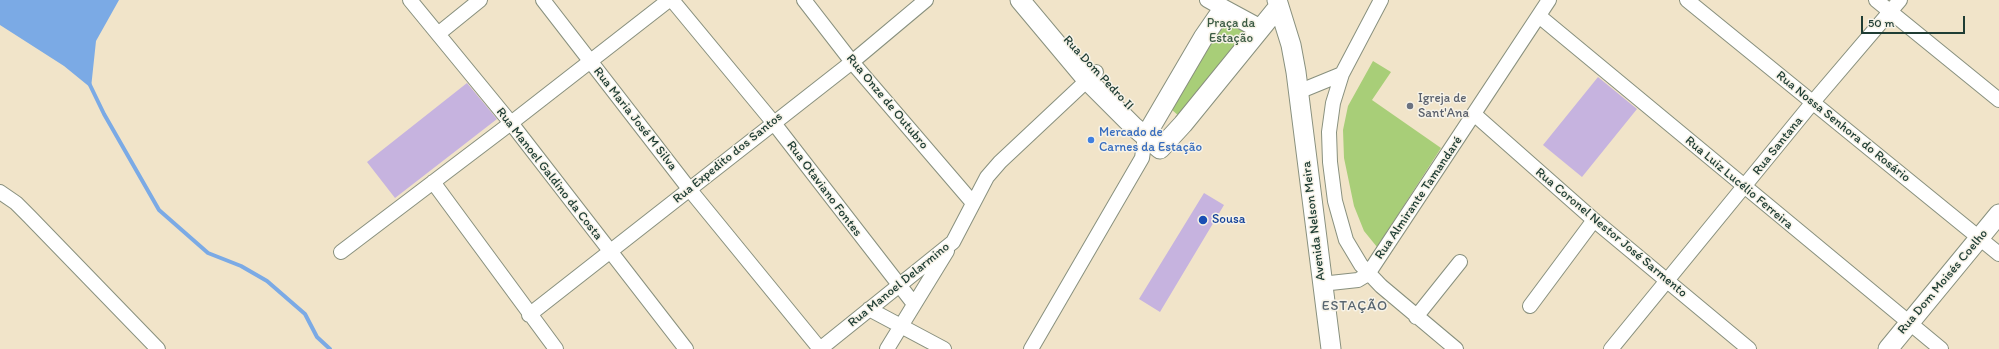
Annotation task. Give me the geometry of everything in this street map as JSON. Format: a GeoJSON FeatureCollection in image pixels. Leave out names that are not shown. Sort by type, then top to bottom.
{"type":"FeatureCollection","features":[{"type":"Feature","properties":{"kind":"street","name":"Rua Manoel Galdino da Costa"},"geometry":{"type":"LineString","coordinates":[[410,0],[511,123],[610,253],[686,349]]}},
{"type":"Feature","properties":{"kind":"street"},"geometry":{"type":"LineString","coordinates":[[438,34],[480,0]]}},
{"type":"Feature","properties":{"kind":"street","name":"Rua Maria José M Silva"},"geometry":{"type":"LineString","coordinates":[[543,0],[690,190],[820,349]]}},
{"type":"Feature","properties":{"kind":"street"},"geometry":{"type":"LineString","coordinates":[[341,252],[511,123],[668,0]]}},
{"type":"Feature","properties":{"kind":"street","name":"Rua Otaviano Fontes"},"geometry":{"type":"LineString","coordinates":[[672,0],[773,122],[914,304]]}},
{"type":"Feature","properties":{"kind":"street","name":"Rua Onze de Outubro"},"geometry":{"type":"LineString","coordinates":[[804,0],[852,62],[972,203]]}},
{"type":"Feature","properties":{"kind":"street","name":"Rua Expedito dos Santos"},"geometry":{"type":"LineString","coordinates":[[529,314],[610,253],[773,122],[852,62],[926,0]]}},
{"type":"Feature","properties":{"kind":"street","name":"Rua Dom Pedro II"},"geometry":{"type":"LineString","coordinates":[[1020,0],[1092,76],[1148,132],[1164,145]]}},
{"type":"Feature","properties":{"kind":"street","name":"Rua Dom Pedro II"},"geometry":{"type":"LineString","coordinates":[[1033,0],[1092,76]]}},
{"type":"Feature","properties":{"kind":"street"},"geometry":{"type":"LineString","coordinates":[[1381,0],[1342,74],[1332,103],[1329,132],[1330,162],[1335,201],[1346,240],[1356,258],[1368,274],[1416,317],[1456,349]]}},
{"type":"Feature","properties":{"kind":"street","name":"Rua Almirante Tamandaré"},"geometry":{"type":"LineString","coordinates":[[1321,284],[1358,280],[1368,274],[1549,0]]}},
{"type":"Feature","properties":{"kind":"street","name":"Rua Nossa Senhora do Rosário"},"geometry":{"type":"LineString","coordinates":[[1687,0],[1999,254]]}},
{"type":"Feature","properties":{"kind":"street"},"geometry":{"type":"LineString","coordinates":[[1876,0],[1999,100]]}},
{"type":"Feature","properties":{"kind":"street","name":"Rua Santana"},"geometry":{"type":"LineString","coordinates":[[1611,349],[1813,102],[1900,0]]}},
{"type":"Feature","properties":{"kind":"street"},"geometry":{"type":"LineString","coordinates":[[1142,158],[1164,145],[1260,29],[1278,3]]}},
{"type":"Feature","properties":{"kind":"street","name":"Avenida Nelson Meira"},"geometry":{"type":"LineString","coordinates":[[1278,3],[1291,44],[1321,284],[1331,349]]}},
{"type":"Feature","properties":{"kind":"street"},"geometry":{"type":"LineString","coordinates":[[1031,349],[1142,158],[1148,132],[1203,38],[1215,5],[1260,29]]}},
{"type":"Feature","properties":{"kind":"street","name":"Rua Luiz Lucélio Ferreira"},"geometry":{"type":"LineString","coordinates":[[1538,16],[1941,349]]}},
{"type":"Feature","properties":{"kind":"street"},"geometry":{"type":"LineString","coordinates":[[1298,92],[1342,74]]}},
{"type":"Feature","properties":{"kind":"street","name":"Rua Manoel Delarmino"},"geometry":{"type":"LineString","coordinates":[[820,349],[952,242],[987,178],[1000,162],[1092,76]]}},
{"type":"Feature","properties":{"kind":"street","name":"Rua Coronel Nestor José Sarmento"},"geometry":{"type":"LineString","coordinates":[[1474,114],[1594,220],[1749,349]]}},
{"type":"Feature","properties":{"kind":"street"},"geometry":{"type":"LineString","coordinates":[[433,182],[556,349]]}},
{"type":"Feature","properties":{"kind":"street"},"geometry":{"type":"LineString","coordinates":[[0,192],[16,203],[158,349]]}},
{"type":"Feature","properties":{"kind":"street","name":"Rua Dom Moisés Coelho"},"geometry":{"type":"LineString","coordinates":[[1888,349],[1999,214]]}},
{"type":"Feature","properties":{"kind":"street"},"geometry":{"type":"LineString","coordinates":[[1530,306],[1594,220]]}},
{"type":"Feature","properties":{"kind":"street"},"geometry":{"type":"LineString","coordinates":[[887,349],[903,326],[914,304],[952,242]]}},
{"type":"Feature","properties":{"kind":"street"},"geometry":{"type":"LineString","coordinates":[[1416,317],[1460,262]]}},
{"type":"Feature","properties":{"kind":"street"},"geometry":{"type":"LineString","coordinates":[[870,309],[944,349]]}},
{"type":"Feature","properties":{"kind":"green space","name":"Praça da Estação"},"geometry":{"type":"Polygon","coordinates":[[[1225,18],[1246,32],[1180,117],[1171,109],[1225,18]]]}},
{"type":"Feature","properties":{"kind":"green space"},"geometry":{"type":"Polygon","coordinates":[[[1373,61],[1391,72],[1372,100],[1441,148],[1377,247],[1364,231],[1354,206],[1344,158],[1343,130],[1348,106],[1373,61]]]}},
{"type":"Feature","properties":{"kind":"water"},"geometry":{"type":"Polygon","coordinates":[[[0,0],[119,0],[96,41],[91,88],[64,66],[0,25],[0,0]]]}},
{"type":"Feature","properties":{"kind":"building"},"geometry":{"type":"Polygon","coordinates":[[[1598,77],[1637,109],[1582,177],[1543,145],[1598,77]]]}},
{"type":"Feature","properties":{"kind":"building"},"geometry":{"type":"Polygon","coordinates":[[[467,83],[497,119],[395,198],[367,162],[467,83]]]}},
{"type":"Feature","properties":{"kind":"building"},"geometry":{"type":"Polygon","coordinates":[[[1204,193],[1224,205],[1160,312],[1139,299],[1204,193]]]}},
{"type":"Feature","properties":{"kind":"waterway"},"geometry":{"type":"LineString","coordinates":[[89,83],[104,114],[159,210],[208,253],[241,266],[267,281],[305,314],[317,337],[330,349]]}},
{"type":"Feature","properties":{"kind":"place","name":"Igreja de Sant'Ana"},"geometry":{"type":"Point","coordinates":[1410,106]}},
{"type":"Feature","properties":{"kind":"place","name":"Mercado de Carnes da Estação"},"geometry":{"type":"Point","coordinates":[1091,140]}},
{"type":"Feature","properties":{"kind":"place","name":"Sousa"},"geometry":{"type":"Point","coordinates":[1203,220]}},
{"type":"Feature","properties":{"kind":"district","name":"ESTAÇÃO"},"geometry":{"type":"Point","coordinates":[1355,306]}}]}
